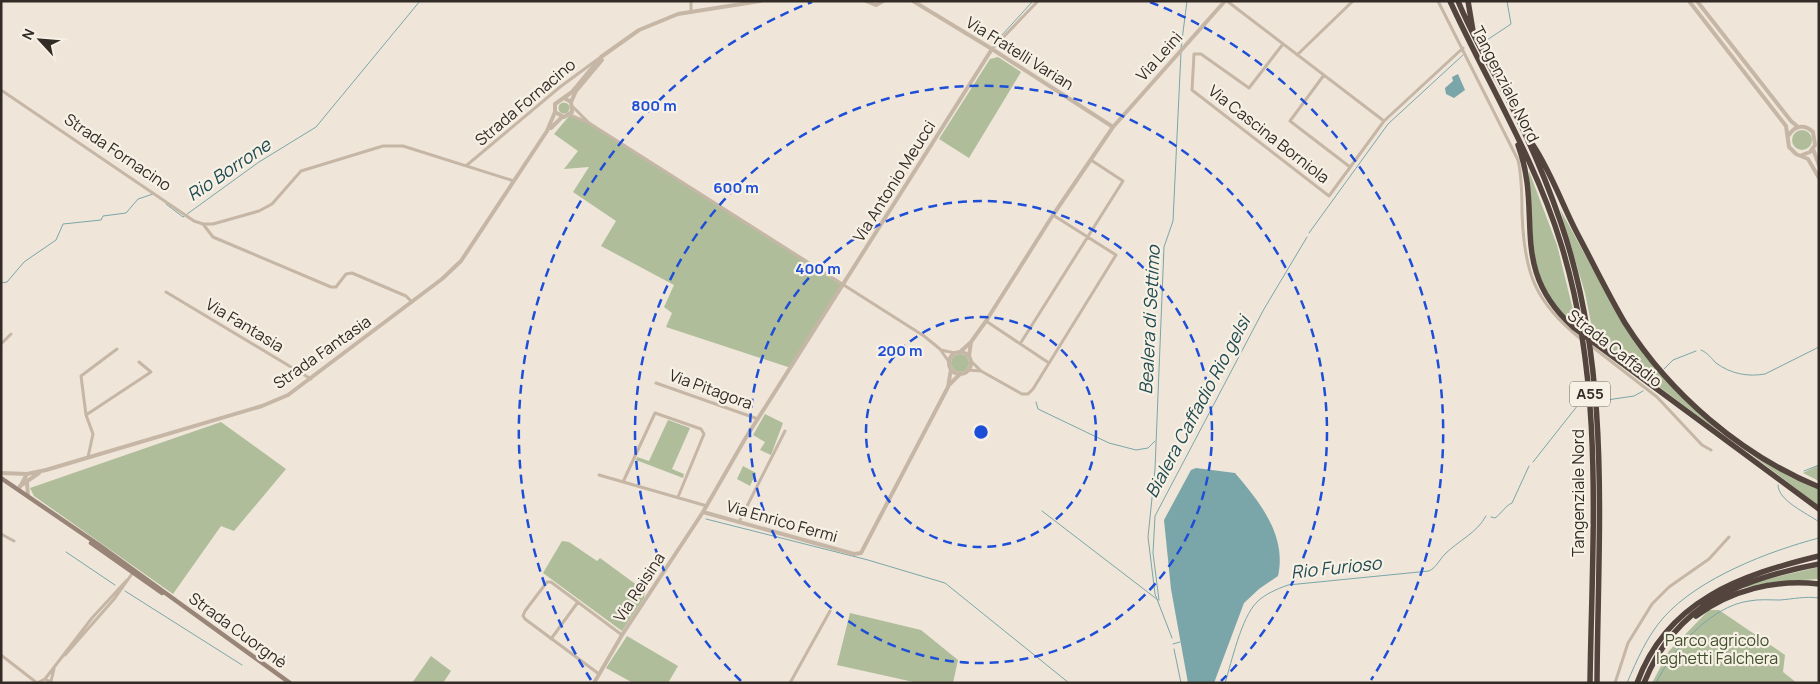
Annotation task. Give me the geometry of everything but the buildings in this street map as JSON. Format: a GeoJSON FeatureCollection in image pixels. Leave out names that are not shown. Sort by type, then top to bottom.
{"type":"FeatureCollection","features":[{"type":"Feature","properties":{"kind":"highway","name":"Tangenziale Nord"},"geometry":{"type":"LineString","coordinates":[[1448,1],[1509,120],[1553,219],[1570,273],[1586,352],[1592,444],[1590,683]]}},
{"type":"Feature","properties":{"kind":"highway","name":"Tangenziale Nord"},"geometry":{"type":"LineString","coordinates":[[1458,1],[1474,38],[1526,135],[1555,206],[1570,250],[1583,300],[1593,358],[1599,439],[1597,683]]}},
{"type":"Feature","properties":{"kind":"highway"},"geometry":{"type":"LineString","coordinates":[[1468,1],[1474,38]]}},
{"type":"Feature","properties":{"kind":"highway","name":"A55"},"geometry":{"type":"LineString","coordinates":[[1509,120],[1525,166],[1530,246],[1536,274],[1552,305],[1574,330],[1600,347],[1819,509]]}},
{"type":"Feature","properties":{"kind":"highway","name":"A55"},"geometry":{"type":"LineString","coordinates":[[1526,135],[1537,150],[1624,322],[1660,370],[1696,408],[1739,442],[1773,464],[1819,487]]}},
{"type":"Feature","properties":{"kind":"highway"},"geometry":{"type":"LineString","coordinates":[[1637,683],[1661,639],[1678,620],[1701,600],[1721,588],[1751,575],[1819,556]]}},
{"type":"Feature","properties":{"kind":"highway"},"geometry":{"type":"LineString","coordinates":[[1644,683],[1658,655],[1684,622],[1702,606],[1740,585],[1765,576],[1819,564]]}},
{"type":"Feature","properties":{"kind":"highway"},"geometry":{"type":"LineString","coordinates":[[1684,622],[1714,602],[1734,594],[1766,586],[1819,583]]}},
{"type":"Feature","properties":{"kind":"main road","name":"Strada Cuorgnè"},"geometry":{"type":"LineString","coordinates":[[2,479],[19,488],[133,572],[290,683]]}},
{"type":"Feature","properties":{"kind":"street"},"geometry":{"type":"LineString","coordinates":[[691,1],[691,12]]}},
{"type":"Feature","properties":{"kind":"street","name":"Strada Fornacino"},"geometry":{"type":"LineString","coordinates":[[467,165],[560,87],[639,30],[667,18],[691,12],[760,1]]}},
{"type":"Feature","properties":{"kind":"street"},"geometry":{"type":"LineString","coordinates":[[866,1],[876,5],[883,1]]}},
{"type":"Feature","properties":{"kind":"street","name":"Via Fratelli Varian"},"geometry":{"type":"LineString","coordinates":[[908,1],[913,2],[992,49],[1113,127]]}},
{"type":"Feature","properties":{"kind":"street"},"geometry":{"type":"LineString","coordinates":[[992,49],[1038,1]]}},
{"type":"Feature","properties":{"kind":"street"},"geometry":{"type":"LineString","coordinates":[[1226,1],[1384,121]]}},
{"type":"Feature","properties":{"kind":"street","name":"Via Leinì"},"geometry":{"type":"LineString","coordinates":[[957,352],[971,342],[986,321],[1053,215],[1113,127],[1226,1]]}},
{"type":"Feature","properties":{"kind":"street"},"geometry":{"type":"LineString","coordinates":[[1297,55],[1353,1]]}},
{"type":"Feature","properties":{"kind":"street","name":"Strada Caffadio"},"geometry":{"type":"LineString","coordinates":[[1438,1],[1518,160],[1524,249],[1528,272],[1543,302],[1553,314],[1600,354],[1658,397],[1702,445],[1711,450]]}},
{"type":"Feature","properties":{"kind":"street"},"geometry":{"type":"LineString","coordinates":[[1689,1],[1786,126],[1789,147],[1809,161],[1819,178]]}},
{"type":"Feature","properties":{"kind":"street"},"geometry":{"type":"LineString","coordinates":[[1697,1],[1791,122],[1798,127]]}},
{"type":"Feature","properties":{"kind":"street","name":"Via Cascina Borniola"},"geometry":{"type":"LineString","coordinates":[[1283,44],[1249,88],[1200,54],[1194,54],[1192,90],[1329,196],[1384,121],[1463,48]]}},
{"type":"Feature","properties":{"kind":"street","name":"Via Antonio Meucci"},"geometry":{"type":"LineString","coordinates":[[707,506],[758,419],[992,49]]}},
{"type":"Feature","properties":{"kind":"street","name":"Strada Fornacino"},"geometry":{"type":"LineString","coordinates":[[571,102],[580,86],[606,54]]}},
{"type":"Feature","properties":{"kind":"street","name":"Strada Fornacino"},"geometry":{"type":"LineString","coordinates":[[562,98],[572,92],[599,59]]}},
{"type":"Feature","properties":{"kind":"street"},"geometry":{"type":"LineString","coordinates":[[1324,75],[1290,121],[1350,167]]}},
{"type":"Feature","properties":{"kind":"street","name":"Strada Fornacino"},"geometry":{"type":"LineString","coordinates":[[1,90],[188,216],[203,224],[213,224],[260,211],[272,204],[302,171],[383,146],[403,146],[514,181]]}},
{"type":"Feature","properties":{"kind":"street"},"geometry":{"type":"LineString","coordinates":[[548,132],[555,112],[555,104],[562,98],[571,102],[573,107],[589,123]]}},
{"type":"Feature","properties":{"kind":"street"},"geometry":{"type":"LineString","coordinates":[[570,115],[573,107]]}},
{"type":"Feature","properties":{"kind":"street"},"geometry":{"type":"LineString","coordinates":[[555,112],[562,117]]}},
{"type":"Feature","properties":{"kind":"street"},"geometry":{"type":"LineString","coordinates":[[548,132],[562,117],[570,115],[589,123],[924,336],[940,349],[949,362],[951,369],[948,386]]}},
{"type":"Feature","properties":{"kind":"street"},"geometry":{"type":"LineString","coordinates":[[1788,137],[1793,129],[1808,127],[1813,132],[1816,141],[1813,149],[1819,165]]}},
{"type":"Feature","properties":{"kind":"street","name":"Strada Fantasia"},"geometry":{"type":"LineString","coordinates":[[1,473],[28,474],[46,470],[262,406],[288,395],[312,380],[461,261],[548,132]]}},
{"type":"Feature","properties":{"kind":"street"},"geometry":{"type":"LineString","coordinates":[[1801,155],[1813,149]]}},
{"type":"Feature","properties":{"kind":"street"},"geometry":{"type":"LineString","coordinates":[[1020,344],[1123,180],[1091,160]]}},
{"type":"Feature","properties":{"kind":"street"},"geometry":{"type":"LineString","coordinates":[[971,342],[969,356],[971,361],[981,371],[1022,394],[1028,394],[1116,255],[1053,215]]}},
{"type":"Feature","properties":{"kind":"street"},"geometry":{"type":"LineString","coordinates":[[203,224],[213,238],[331,287],[336,287],[346,274],[352,273],[406,296],[412,302]]}},
{"type":"Feature","properties":{"kind":"street","name":"Via Fantasia"},"geometry":{"type":"LineString","coordinates":[[166,292],[312,380]]}},
{"type":"Feature","properties":{"kind":"street"},"geometry":{"type":"LineString","coordinates":[[986,321],[1049,363]]}},
{"type":"Feature","properties":{"kind":"street"},"geometry":{"type":"LineString","coordinates":[[1,344],[11,334]]}},
{"type":"Feature","properties":{"kind":"street"},"geometry":{"type":"LineString","coordinates":[[88,458],[94,440],[86,415],[81,376],[117,349]]}},
{"type":"Feature","properties":{"kind":"street"},"geometry":{"type":"LineString","coordinates":[[940,349],[969,356]]}},
{"type":"Feature","properties":{"kind":"street"},"geometry":{"type":"LineString","coordinates":[[949,362],[957,352]]}},
{"type":"Feature","properties":{"kind":"street"},"geometry":{"type":"LineString","coordinates":[[968,370],[971,361]]}},
{"type":"Feature","properties":{"kind":"street"},"geometry":{"type":"LineString","coordinates":[[86,415],[151,372],[139,362]]}},
{"type":"Feature","properties":{"kind":"street"},"geometry":{"type":"LineString","coordinates":[[951,369],[961,374]]}},
{"type":"Feature","properties":{"kind":"street"},"geometry":{"type":"LineString","coordinates":[[948,386],[968,370],[981,371]]}},
{"type":"Feature","properties":{"kind":"street","name":"Via Pitagora"},"geometry":{"type":"LineString","coordinates":[[656,382],[758,419]]}},
{"type":"Feature","properties":{"kind":"street","name":"Via Enrico Fermi"},"geometry":{"type":"LineString","coordinates":[[703,512],[854,554],[861,552],[948,386]]}},
{"type":"Feature","properties":{"kind":"street"},"geometry":{"type":"LineString","coordinates":[[623,482],[655,413],[701,430],[704,434],[678,497]]}},
{"type":"Feature","properties":{"kind":"street"},"geometry":{"type":"LineString","coordinates":[[739,522],[784,431]]}},
{"type":"Feature","properties":{"kind":"street","name":"Strada Fantasia"},"geometry":{"type":"LineString","coordinates":[[19,488],[33,476],[46,470]]}},
{"type":"Feature","properties":{"kind":"street","name":"Strada Fantasia"},"geometry":{"type":"LineString","coordinates":[[2,479],[16,474]]}},
{"type":"Feature","properties":{"kind":"street"},"geometry":{"type":"LineString","coordinates":[[19,488],[28,474]]}},
{"type":"Feature","properties":{"kind":"street","name":"Via Enrico Fermi"},"geometry":{"type":"LineString","coordinates":[[599,475],[707,506]]}},
{"type":"Feature","properties":{"kind":"street"},"geometry":{"type":"LineString","coordinates":[[27,482],[28,496]]}},
{"type":"Feature","properties":{"kind":"street","name":"Via Reisina"},"geometry":{"type":"LineString","coordinates":[[594,683],[622,635],[707,506]]}},
{"type":"Feature","properties":{"kind":"street"},"geometry":{"type":"LineString","coordinates":[[1,534],[14,541]]}},
{"type":"Feature","properties":{"kind":"street"},"geometry":{"type":"LineString","coordinates":[[1615,683],[1625,648],[1652,604],[1669,587],[1709,559],[1729,536]]}},
{"type":"Feature","properties":{"kind":"street"},"geometry":{"type":"LineString","coordinates":[[1,655],[37,683],[45,679],[98,611],[133,572]]}},
{"type":"Feature","properties":{"kind":"street"},"geometry":{"type":"LineString","coordinates":[[599,674],[523,616],[547,582],[550,582],[622,635]]}},
{"type":"Feature","properties":{"kind":"street"},"geometry":{"type":"LineString","coordinates":[[551,639],[578,602]]}},
{"type":"Feature","properties":{"kind":"street"},"geometry":{"type":"LineString","coordinates":[[790,683],[830,611]]}},
{"type":"Feature","properties":{"kind":"street"},"geometry":{"type":"LineString","coordinates":[[45,679],[52,682],[55,665]]}},
{"type":"Feature","properties":{"kind":"green space"},"geometry":{"type":"Polygon","coordinates":[[[998,57],[1021,72],[969,158],[939,139],[990,59],[998,57]]]}},
{"type":"Feature","properties":{"kind":"green space"},"geometry":{"type":"Polygon","coordinates":[[[564,102],[570,108],[564,114],[558,108],[564,102]]]}},
{"type":"Feature","properties":{"kind":"green space"},"geometry":{"type":"Polygon","coordinates":[[[570,115],[589,124],[843,286],[791,368],[666,327],[672,313],[664,307],[674,285],[601,246],[616,221],[573,192],[589,167],[564,169],[578,151],[554,134],[570,115]]]}},
{"type":"Feature","properties":{"kind":"green space"},"geometry":{"type":"Polygon","coordinates":[[[1802,130],[1809,133],[1812,140],[1809,147],[1802,150],[1795,147],[1792,140],[1795,133],[1802,130]]]}},
{"type":"Feature","properties":{"kind":"green space"},"geometry":{"type":"Polygon","coordinates":[[[1529,171],[1557,245],[1577,326],[1552,301],[1539,274],[1533,243],[1528,185],[1529,171]]]}},
{"type":"Feature","properties":{"kind":"green space"},"geometry":{"type":"Polygon","coordinates":[[[1560,209],[1617,313],[1639,347],[1721,433],[1594,338],[1585,293],[1560,209]]]}},
{"type":"Feature","properties":{"kind":"green space"},"geometry":{"type":"Polygon","coordinates":[[[960,354],[966,357],[969,363],[966,369],[960,372],[954,369],[951,363],[954,357],[960,354]]]}},
{"type":"Feature","properties":{"kind":"green space"},"geometry":{"type":"Polygon","coordinates":[[[765,414],[783,423],[771,455],[760,450],[765,442],[753,435],[765,414]]]}},
{"type":"Feature","properties":{"kind":"green space"},"geometry":{"type":"Polygon","coordinates":[[[668,420],[690,428],[672,469],[684,474],[683,478],[636,460],[637,457],[649,461],[668,420]]]}},
{"type":"Feature","properties":{"kind":"green space"},"geometry":{"type":"Polygon","coordinates":[[[221,422],[286,469],[234,531],[221,526],[173,594],[34,496],[30,488],[221,422]]]}},
{"type":"Feature","properties":{"kind":"green space"},"geometry":{"type":"Polygon","coordinates":[[[1744,449],[1790,477],[1819,490],[1819,506],[1744,449]]]}},
{"type":"Feature","properties":{"kind":"green space"},"geometry":{"type":"Polygon","coordinates":[[[1819,465],[1819,481],[1803,473],[1819,465]]]}},
{"type":"Feature","properties":{"kind":"green space"},"geometry":{"type":"Polygon","coordinates":[[[743,466],[756,473],[750,486],[737,479],[743,466]]]}},
{"type":"Feature","properties":{"kind":"green space"},"geometry":{"type":"Polygon","coordinates":[[[562,541],[569,542],[597,561],[600,558],[645,591],[644,598],[622,631],[543,573],[562,541]]]}},
{"type":"Feature","properties":{"kind":"green space"},"geometry":{"type":"Polygon","coordinates":[[[1819,567],[1819,579],[1772,582],[1743,588],[1755,582],[1819,567]]]}},
{"type":"Feature","properties":{"kind":"green space","name":"Parco agricolo laghetti Falchera"},"geometry":{"type":"Polygon","coordinates":[[[1709,610],[1719,610],[1785,655],[1783,672],[1797,683],[1652,683],[1669,651],[1709,610]]]}},
{"type":"Feature","properties":{"kind":"green space"},"geometry":{"type":"Polygon","coordinates":[[[850,613],[921,630],[958,660],[953,683],[918,683],[837,665],[850,613]]]}},
{"type":"Feature","properties":{"kind":"green space"},"geometry":{"type":"Polygon","coordinates":[[[627,636],[678,666],[668,683],[633,683],[606,668],[627,636]]]}},
{"type":"Feature","properties":{"kind":"green space"},"geometry":{"type":"Polygon","coordinates":[[[431,656],[451,671],[443,683],[412,683],[431,656]]]}},
{"type":"Feature","properties":{"kind":"water"},"geometry":{"type":"Polygon","coordinates":[[[1458,74],[1465,90],[1454,98],[1446,94],[1445,88],[1453,81],[1452,77],[1458,74]]]}},
{"type":"Feature","properties":{"kind":"water"},"geometry":{"type":"Polygon","coordinates":[[[1196,468],[1235,473],[1262,508],[1275,533],[1279,547],[1278,576],[1259,589],[1244,603],[1214,683],[1188,683],[1171,589],[1164,520],[1191,470],[1196,468]]]}},
{"type":"Feature","properties":{"kind":"waterway","name":"Rio Borrone"},"geometry":{"type":"LineString","coordinates":[[166,204],[183,217],[259,162],[316,127],[420,1]]}},
{"type":"Feature","properties":{"kind":"waterway"},"geometry":{"type":"LineString","coordinates":[[1002,35],[1033,1]]}},
{"type":"Feature","properties":{"kind":"waterway","name":"Bealera di Settimo"},"geometry":{"type":"LineString","coordinates":[[1181,48],[1187,1]]}},
{"type":"Feature","properties":{"kind":"waterway","name":"Bialera Caffadio Rio gelsi"},"geometry":{"type":"LineString","coordinates":[[1484,42],[1511,24],[1507,1]]}},
{"type":"Feature","properties":{"kind":"waterway","name":"Bealera di Settimo"},"geometry":{"type":"LineString","coordinates":[[1172,638],[1155,594],[1148,537],[1155,469],[1164,247],[1173,221],[1181,52]]}},
{"type":"Feature","properties":{"kind":"waterway","name":"Bialera Caffadio Rio gelsi"},"geometry":{"type":"LineString","coordinates":[[1309,233],[1388,124],[1463,55]]}},
{"type":"Feature","properties":{"kind":"waterway","name":"Rio Borrone"},"geometry":{"type":"LineString","coordinates":[[1,283],[7,282],[24,262],[56,240],[63,224],[101,220],[103,216],[126,213],[138,199],[153,194]]}},
{"type":"Feature","properties":{"kind":"waterway","name":"Bialera Caffadio Rio gelsi"},"geometry":{"type":"LineString","coordinates":[[1159,600],[1153,553],[1155,516],[1264,309],[1307,237]]}},
{"type":"Feature","properties":{"kind":"waterway","name":"Rio Furioso"},"geometry":{"type":"LineString","coordinates":[[1701,350],[1708,354],[1716,363],[1728,370],[1752,375],[1765,374],[1819,347]]}},
{"type":"Feature","properties":{"kind":"waterway","name":"Rio Furioso"},"geometry":{"type":"LineString","coordinates":[[1664,369],[1673,360],[1696,351]]}},
{"type":"Feature","properties":{"kind":"waterway","name":"Rio Furioso"},"geometry":{"type":"LineString","coordinates":[[1600,401],[1634,396],[1643,391]]}},
{"type":"Feature","properties":{"kind":"waterway"},"geometry":{"type":"LineString","coordinates":[[1036,402],[1038,409],[1109,443],[1136,450],[1148,448],[1155,441]]}},
{"type":"Feature","properties":{"kind":"waterway","name":"Rio Furioso"},"geometry":{"type":"LineString","coordinates":[[1533,462],[1578,405],[1586,402]]}},
{"type":"Feature","properties":{"kind":"waterway"},"geometry":{"type":"LineString","coordinates":[[1804,471],[1819,465]]}},
{"type":"Feature","properties":{"kind":"waterway","name":"Rio Furioso"},"geometry":{"type":"LineString","coordinates":[[1491,517],[1495,518],[1512,503],[1529,466]]}},
{"type":"Feature","properties":{"kind":"waterway"},"geometry":{"type":"LineString","coordinates":[[1778,485],[1779,491],[1788,501],[1819,522]]}},
{"type":"Feature","properties":{"kind":"waterway"},"geometry":{"type":"LineString","coordinates":[[1042,511],[1158,600]]}},
{"type":"Feature","properties":{"kind":"waterway","name":"Rio Furioso"},"geometry":{"type":"LineString","coordinates":[[1225,683],[1246,618],[1251,609],[1264,597],[1288,585],[1429,571],[1434,568],[1450,549],[1478,527],[1486,516]]}},
{"type":"Feature","properties":{"kind":"waterway"},"geometry":{"type":"LineString","coordinates":[[706,519],[868,560],[945,583],[1069,683]]}},
{"type":"Feature","properties":{"kind":"waterway"},"geometry":{"type":"LineString","coordinates":[[1627,683],[1652,632],[1664,617],[1696,590],[1715,578],[1757,558],[1819,538]]}},
{"type":"Feature","properties":{"kind":"waterway"},"geometry":{"type":"LineString","coordinates":[[66,552],[115,585]]}},
{"type":"Feature","properties":{"kind":"waterway"},"geometry":{"type":"LineString","coordinates":[[125,591],[242,665]]}},
{"type":"Feature","properties":{"kind":"waterway"},"geometry":{"type":"LineString","coordinates":[[1656,683],[1682,644],[1707,620],[1721,611],[1753,600],[1819,598]]}},
{"type":"Feature","properties":{"kind":"waterway"},"geometry":{"type":"LineString","coordinates":[[1173,644],[1180,642]]}},
{"type":"Feature","properties":{"kind":"waterway","name":"Bealera di Settimo"},"geometry":{"type":"LineString","coordinates":[[1174,649],[1181,683]]}}]}
